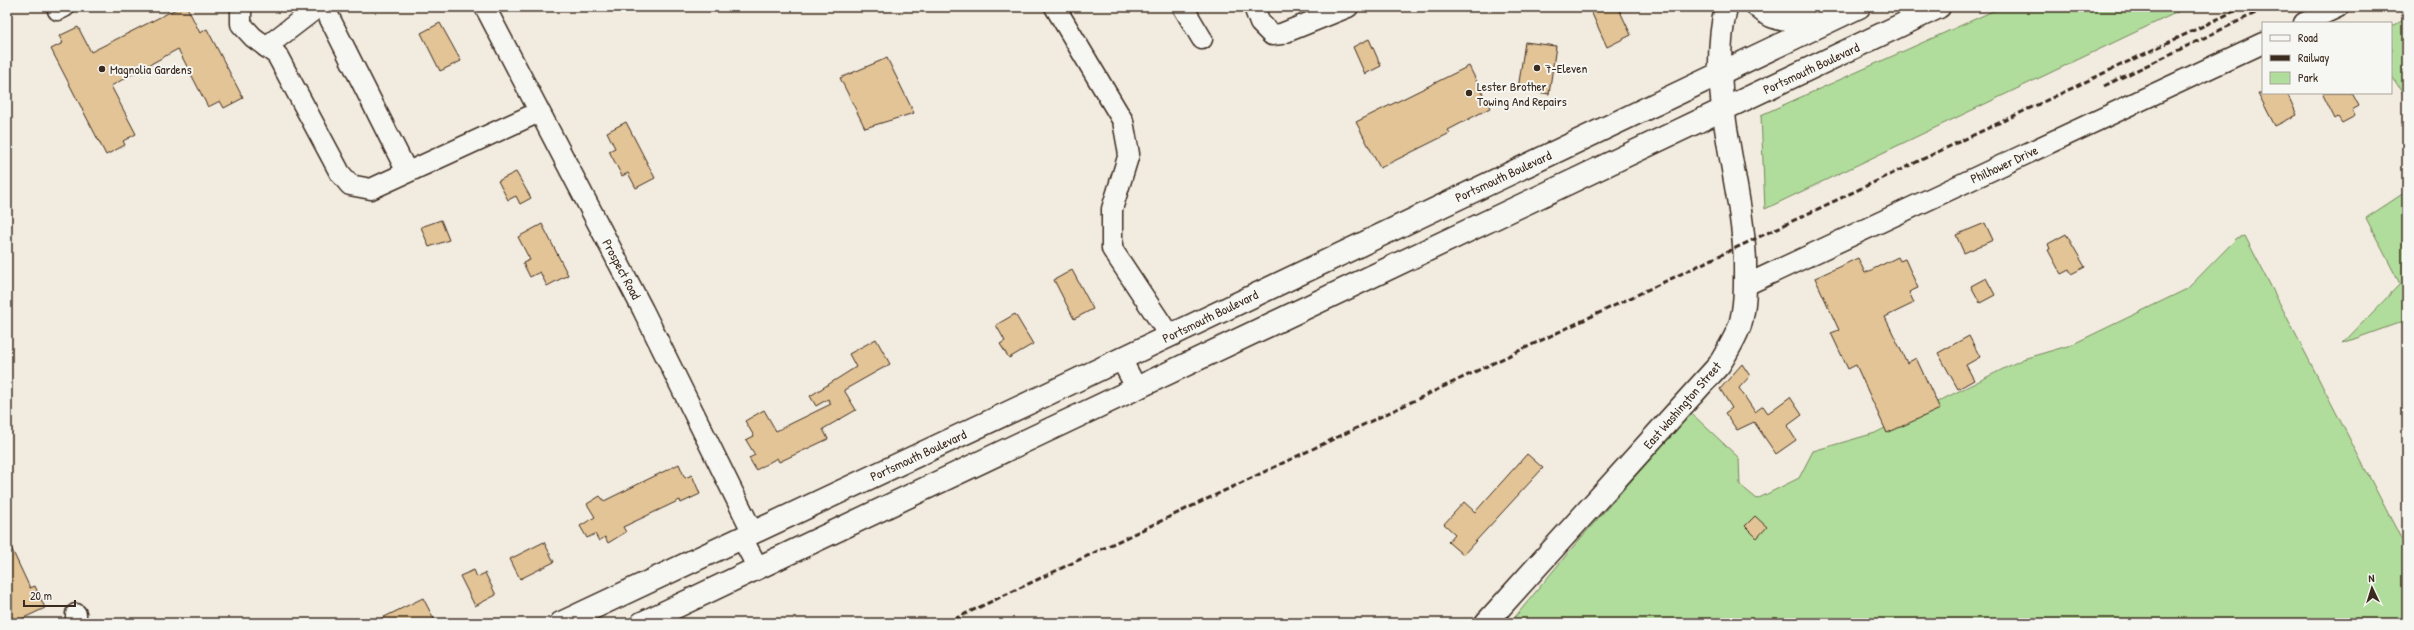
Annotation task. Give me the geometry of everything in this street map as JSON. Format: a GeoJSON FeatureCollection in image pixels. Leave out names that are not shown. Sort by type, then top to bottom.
{"type":"FeatureCollection","features":[{"type":"Feature","properties":{"kind":"main road","name":"East Washington Street"},"geometry":{"type":"LineString","coordinates":[[1486,623],[1719,365],[1731,346],[1740,324],[1746,285],[1743,235],[1722,110],[1718,73],[1720,41],[1726,7]]}},
{"type":"Feature","properties":{"kind":"main road"},"geometry":{"type":"LineString","coordinates":[[1758,7],[1776,19],[1791,21],[1803,19],[1830,7]]}},
{"type":"Feature","properties":{"kind":"main road","name":"Portsmouth Boulevard"},"geometry":{"type":"LineString","coordinates":[[561,623],[1121,359],[1859,7]]}},
{"type":"Feature","properties":{"kind":"main road","name":"Portsmouth Boulevard"},"geometry":{"type":"LineString","coordinates":[[642,623],[1939,7]]}},
{"type":"Feature","properties":{"kind":"street"},"geometry":{"type":"LineString","coordinates":[[241,7],[241,24],[277,55],[340,173],[350,185],[371,189],[539,112]]}},
{"type":"Feature","properties":{"kind":"street"},"geometry":{"type":"LineString","coordinates":[[266,46],[318,7]]}},
{"type":"Feature","properties":{"kind":"street"},"geometry":{"type":"LineString","coordinates":[[324,7],[407,172]]}},
{"type":"Feature","properties":{"kind":"street","name":"Prospect Road"},"geometry":{"type":"LineString","coordinates":[[485,7],[647,317],[748,536],[758,568]]}},
{"type":"Feature","properties":{"kind":"street"},"geometry":{"type":"LineString","coordinates":[[1056,7],[1123,121],[1129,154],[1112,209],[1112,249],[1169,335]]}},
{"type":"Feature","properties":{"kind":"street"},"geometry":{"type":"LineString","coordinates":[[1183,7],[1202,39]]}},
{"type":"Feature","properties":{"kind":"street"},"geometry":{"type":"LineString","coordinates":[[1254,7],[1260,23],[1272,35],[1281,34],[1310,14],[1348,7]]}},
{"type":"Feature","properties":{"kind":"street"},"geometry":{"type":"LineString","coordinates":[[2306,22],[2338,7]]}},
{"type":"Feature","properties":{"kind":"street","name":"Philhower Drive"},"geometry":{"type":"LineString","coordinates":[[1746,285],[2262,43]]}},
{"type":"Feature","properties":{"kind":"street"},"geometry":{"type":"LineString","coordinates":[[1121,359],[1137,389]]}},
{"type":"Feature","properties":{"kind":"green space"},"geometry":{"type":"Polygon","coordinates":[[[2002,7],[2188,7],[1765,209],[1761,115],[2002,7]]]}},
{"type":"Feature","properties":{"kind":"green space"},"geometry":{"type":"Polygon","coordinates":[[[2407,18],[2407,99],[2392,76],[2392,26],[2407,18]]]}},
{"type":"Feature","properties":{"kind":"green space"},"geometry":{"type":"Polygon","coordinates":[[[2407,191],[2407,320],[2343,343],[2400,284],[2366,218],[2407,191]]]}},
{"type":"Feature","properties":{"kind":"green space"},"geometry":{"type":"Polygon","coordinates":[[[2245,236],[2407,550],[2407,623],[1510,623],[1573,547],[1691,413],[1739,458],[1740,485],[1757,499],[1799,478],[1813,451],[1875,433],[2023,359],[2071,345],[2187,289],[2237,238],[2245,236]]]}},
{"type":"Feature","properties":{"kind":"building","name":"Magnolia Gardens"},"geometry":{"type":"Polygon","coordinates":[[[180,7],[187,7],[200,33],[207,29],[243,98],[224,108],[220,101],[208,107],[178,49],[111,86],[136,134],[123,141],[125,145],[106,155],[51,49],[63,43],[59,36],[78,27],[91,52],[180,7]]]}},
{"type":"Feature","properties":{"kind":"building","name":"7-Eleven"},"geometry":{"type":"Polygon","coordinates":[[[1589,7],[1618,7],[1631,35],[1607,47],[1589,7]]]}},
{"type":"Feature","properties":{"kind":"building"},"geometry":{"type":"Polygon","coordinates":[[[440,23],[461,61],[440,71],[421,33],[440,23]]]}},
{"type":"Feature","properties":{"kind":"building"},"geometry":{"type":"Polygon","coordinates":[[[1369,39],[1381,66],[1365,74],[1353,47],[1369,39]]]}},
{"type":"Feature","properties":{"kind":"building","name":"7-Eleven"},"geometry":{"type":"Polygon","coordinates":[[[1525,42],[1556,46],[1549,94],[1518,89],[1525,42]]]}},
{"type":"Feature","properties":{"kind":"building"},"geometry":{"type":"Polygon","coordinates":[[[887,58],[914,113],[865,128],[840,78],[887,58]]]}},
{"type":"Feature","properties":{"kind":"building"},"geometry":{"type":"Polygon","coordinates":[[[1469,66],[1490,108],[1448,130],[1450,133],[1380,168],[1356,122],[1469,66]]]}},
{"type":"Feature","properties":{"kind":"building"},"geometry":{"type":"Polygon","coordinates":[[[2258,93],[2287,94],[2297,115],[2275,126],[2258,93]]]}},
{"type":"Feature","properties":{"kind":"building"},"geometry":{"type":"Polygon","coordinates":[[[2322,94],[2353,94],[2359,106],[2352,110],[2355,116],[2342,123],[2338,117],[2335,119],[2322,94]]]}},
{"type":"Feature","properties":{"kind":"building"},"geometry":{"type":"Polygon","coordinates":[[[626,122],[655,178],[636,188],[628,173],[622,176],[609,151],[615,148],[607,132],[626,122]]]}},
{"type":"Feature","properties":{"kind":"building"},"geometry":{"type":"Polygon","coordinates":[[[516,172],[531,198],[520,204],[516,196],[508,200],[498,181],[516,172]]]}},
{"type":"Feature","properties":{"kind":"building"},"geometry":{"type":"Polygon","coordinates":[[[441,220],[449,240],[429,247],[421,227],[441,220]]]}},
{"type":"Feature","properties":{"kind":"building"},"geometry":{"type":"Polygon","coordinates":[[[1985,223],[1993,240],[1964,253],[1956,235],[1985,223]]]}},
{"type":"Feature","properties":{"kind":"building"},"geometry":{"type":"Polygon","coordinates":[[[542,224],[568,275],[547,286],[540,272],[530,277],[523,263],[530,260],[518,237],[542,224]]]}},
{"type":"Feature","properties":{"kind":"building"},"geometry":{"type":"Polygon","coordinates":[[[2066,234],[2085,267],[2071,274],[2069,270],[2061,274],[2048,250],[2050,249],[2048,244],[2066,234]]]}},
{"type":"Feature","properties":{"kind":"building"},"geometry":{"type":"Polygon","coordinates":[[[1898,257],[1900,261],[1905,259],[1918,288],[1909,292],[1914,303],[1885,317],[1907,363],[1916,358],[1940,409],[1887,433],[1856,365],[1848,369],[1831,333],[1839,330],[1815,278],[1858,258],[1865,273],[1898,257]]]}},
{"type":"Feature","properties":{"kind":"building"},"geometry":{"type":"Polygon","coordinates":[[[1072,270],[1093,309],[1074,319],[1054,280],[1072,270]]]}},
{"type":"Feature","properties":{"kind":"building"},"geometry":{"type":"Polygon","coordinates":[[[1986,278],[1995,295],[1980,303],[1971,286],[1986,278]]]}},
{"type":"Feature","properties":{"kind":"building"},"geometry":{"type":"Polygon","coordinates":[[[1015,314],[1033,344],[1009,358],[1000,344],[1005,341],[996,325],[1015,314]]]}},
{"type":"Feature","properties":{"kind":"building"},"geometry":{"type":"Polygon","coordinates":[[[1969,336],[1980,357],[1966,365],[1974,380],[1958,389],[1938,353],[1969,336]]]}},
{"type":"Feature","properties":{"kind":"building"},"geometry":{"type":"Polygon","coordinates":[[[876,339],[890,364],[844,390],[856,410],[823,429],[828,439],[779,462],[777,458],[756,470],[749,458],[755,455],[746,440],[754,436],[745,421],[764,410],[776,431],[831,404],[828,399],[816,406],[810,396],[856,367],[849,354],[876,339]]]}},
{"type":"Feature","properties":{"kind":"building"},"geometry":{"type":"Polygon","coordinates":[[[1742,364],[1750,376],[1739,388],[1755,412],[1763,406],[1768,413],[1790,397],[1802,415],[1787,426],[1796,440],[1776,454],[1754,422],[1737,430],[1725,413],[1732,408],[1720,389],[1742,364]]]}},
{"type":"Feature","properties":{"kind":"building"},"geometry":{"type":"Polygon","coordinates":[[[1527,454],[1543,468],[1463,555],[1448,542],[1455,534],[1444,524],[1464,502],[1475,512],[1527,454]]]}},
{"type":"Feature","properties":{"kind":"building"},"geometry":{"type":"Polygon","coordinates":[[[679,464],[685,478],[692,475],[700,494],[681,503],[680,500],[623,527],[626,532],[608,543],[605,537],[599,541],[595,534],[587,538],[580,526],[595,517],[587,504],[600,496],[604,501],[679,464]]]}},
{"type":"Feature","properties":{"kind":"building"},"geometry":{"type":"Polygon","coordinates":[[[1755,516],[1767,527],[1757,538],[1745,526],[1755,516]]]}},
{"type":"Feature","properties":{"kind":"building"},"geometry":{"type":"Polygon","coordinates":[[[7,539],[30,588],[35,586],[45,608],[13,623],[7,623],[7,539]]]}},
{"type":"Feature","properties":{"kind":"building"},"geometry":{"type":"Polygon","coordinates":[[[544,542],[554,562],[520,579],[510,559],[544,542]]]}},
{"type":"Feature","properties":{"kind":"building"},"geometry":{"type":"Polygon","coordinates":[[[474,570],[477,577],[485,573],[496,595],[475,606],[460,576],[474,570]]]}},
{"type":"Feature","properties":{"kind":"building"},"geometry":{"type":"Polygon","coordinates":[[[423,598],[436,623],[372,623],[423,598]]]}},
{"type":"Feature","properties":{"kind":"railway"},"geometry":{"type":"LineString","coordinates":[[946,623],[2243,7]]}},
{"type":"Feature","properties":{"kind":"railway"},"geometry":{"type":"LineString","coordinates":[[2104,86],[2268,7]]}},
{"type":"Feature","properties":{"kind":"place","name":"7-Eleven"},"geometry":{"type":"Point","coordinates":[1537,68]}},
{"type":"Feature","properties":{"kind":"place","name":"Magnolia Gardens"},"geometry":{"type":"Point","coordinates":[102,69]}},
{"type":"Feature","properties":{"kind":"place","name":"Lester Brother Towing And Repairs"},"geometry":{"type":"Point","coordinates":[1469,93]}}]}
